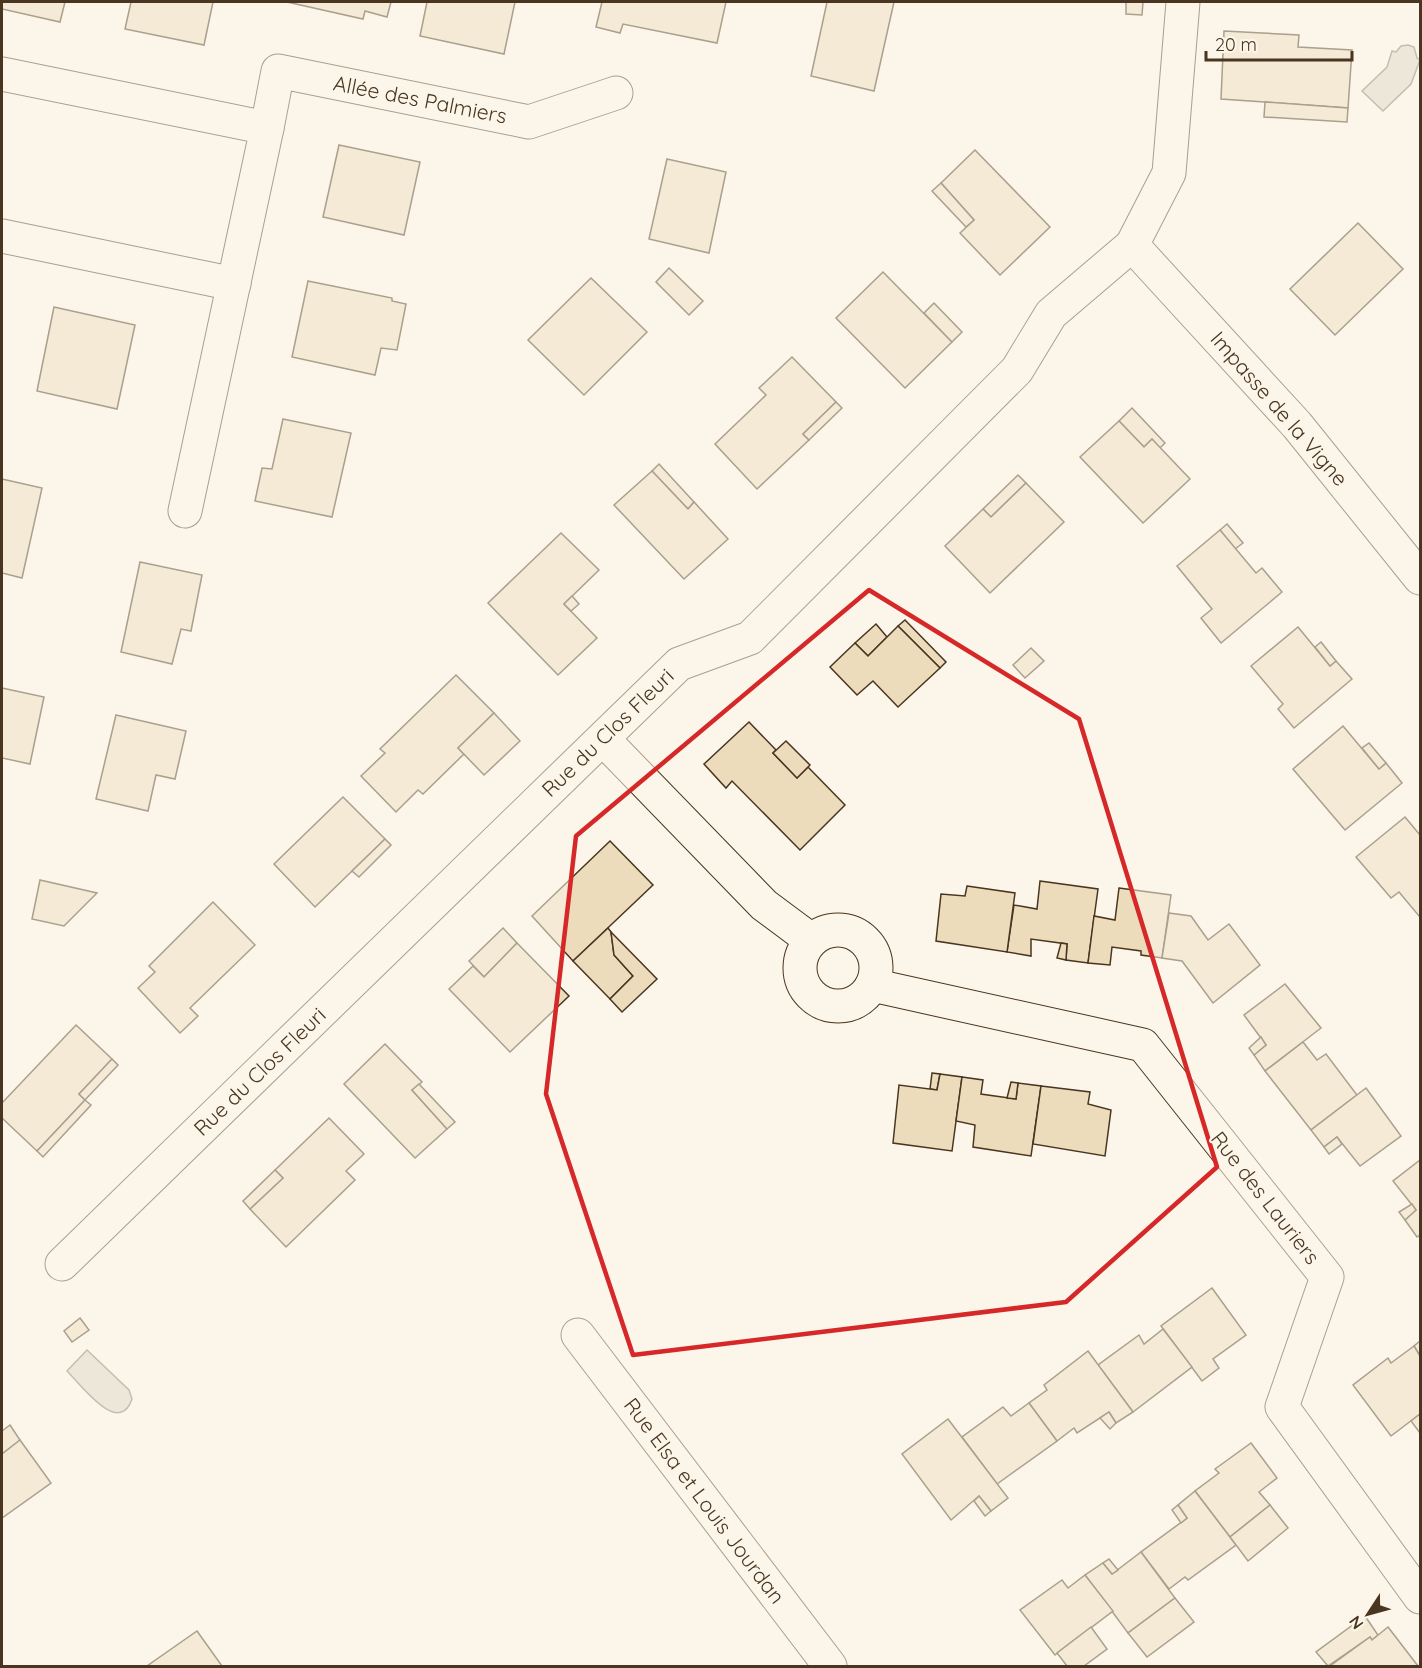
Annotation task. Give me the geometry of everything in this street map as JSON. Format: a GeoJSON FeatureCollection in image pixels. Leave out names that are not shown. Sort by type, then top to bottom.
{"type":"FeatureCollection","features":[{"type":"Feature","properties":{"kind":"street","name":"Rue du Clos Fleuri"},"geometry":{"type":"LineString","coordinates":[[62,1264],[679,664],[750,639],[1017,370],[1051,314],[1132,245],[1169,173],[1182,2]]}},
{"type":"Feature","properties":{"kind":"street","name":"Allée des Palmiers"},"geometry":{"type":"LineString","coordinates":[[185,511],[278,71],[529,122],[616,93]]}},
{"type":"Feature","properties":{"kind":"street"},"geometry":{"type":"LineString","coordinates":[[2,74],[267,128]]}},
{"type":"Feature","properties":{"kind":"street"},"geometry":{"type":"LineString","coordinates":[[2,236],[234,284]]}},
{"type":"Feature","properties":{"kind":"street","name":"Impasse de la Vigne"},"geometry":{"type":"LineString","coordinates":[[1132,245],[1297,425],[1420,578]]}},
{"type":"Feature","properties":{"kind":"street"},"geometry":{"type":"LineString","coordinates":[[603,740],[764,905],[812,940]]}},
{"type":"Feature","properties":{"kind":"street"},"geometry":{"type":"LineString","coordinates":[[836,929],[861,936],[873,952],[876,965],[872,985],[865,996],[853,1003],[837,1006],[824,1003],[813,996],[801,977],[804,951],[812,940],[822,933],[836,929]]}},
{"type":"Feature","properties":{"kind":"street","name":"Rue des Lauriers"},"geometry":{"type":"LineString","coordinates":[[872,985],[1143,1045],[1327,1277],[1282,1407],[1420,1597]]}},
{"type":"Feature","properties":{"kind":"street","name":"Rue Elsa et Louis Jourdan"},"geometry":{"type":"LineString","coordinates":[[578,1335],[830,1666]]}},
{"type":"Feature","properties":{"kind":"highlighted area"},"geometry":{"type":"Polygon","coordinates":[[[869,590],[1079,719],[1217,1167],[1066,1302],[633,1355],[546,1094],[576,836],[869,590]]]}},
{"type":"Feature","properties":{"kind":"shaded area"},"geometry":{"type":"Polygon","coordinates":[[[1401,46],[1414,47],[1417,58],[1420,60],[1411,84],[1383,111],[1362,91],[1387,67],[1392,51],[1396,52],[1401,46]]]}},
{"type":"Feature","properties":{"kind":"shaded area"},"geometry":{"type":"Polygon","coordinates":[[[87,1350],[129,1390],[132,1399],[126,1409],[118,1413],[109,1411],[90,1396],[67,1371],[87,1350]]]}},
{"type":"Feature","properties":{"kind":"building"},"geometry":{"type":"Polygon","coordinates":[[[2,2],[65,2],[60,22],[2,9],[2,2]]]}},
{"type":"Feature","properties":{"kind":"building"},"geometry":{"type":"Polygon","coordinates":[[[131,2],[213,2],[204,45],[125,29],[131,2]]]}},
{"type":"Feature","properties":{"kind":"building"},"geometry":{"type":"Polygon","coordinates":[[[287,2],[391,2],[387,17],[365,11],[363,19],[287,2]]]}},
{"type":"Feature","properties":{"kind":"building"},"geometry":{"type":"Polygon","coordinates":[[[427,2],[515,2],[504,54],[420,36],[427,2]]]}},
{"type":"Feature","properties":{"kind":"building"},"geometry":{"type":"Polygon","coordinates":[[[602,2],[726,2],[717,43],[623,24],[620,33],[596,27],[602,2]]]}},
{"type":"Feature","properties":{"kind":"building"},"geometry":{"type":"Polygon","coordinates":[[[827,2],[894,2],[874,91],[811,76],[827,2]]]}},
{"type":"Feature","properties":{"kind":"building"},"geometry":{"type":"Polygon","coordinates":[[[1126,2],[1143,2],[1142,15],[1126,14],[1126,2]]]}},
{"type":"Feature","properties":{"kind":"building"},"geometry":{"type":"Polygon","coordinates":[[[1224,31],[1299,35],[1298,47],[1352,50],[1348,108],[1221,99],[1224,31]]]}},
{"type":"Feature","properties":{"kind":"building"},"geometry":{"type":"Polygon","coordinates":[[[1265,102],[1348,108],[1347,122],[1264,117],[1265,102]]]}},
{"type":"Feature","properties":{"kind":"building"},"geometry":{"type":"Polygon","coordinates":[[[339,145],[420,162],[404,235],[323,217],[339,145]]]}},
{"type":"Feature","properties":{"kind":"building"},"geometry":{"type":"Polygon","coordinates":[[[975,150],[1050,227],[1000,275],[960,233],[974,220],[941,183],[975,150]]]}},
{"type":"Feature","properties":{"kind":"building"},"geometry":{"type":"Polygon","coordinates":[[[667,159],[726,172],[709,253],[649,239],[667,159]]]}},
{"type":"Feature","properties":{"kind":"building"},"geometry":{"type":"Polygon","coordinates":[[[941,183],[974,220],[966,227],[932,191],[941,183]]]}},
{"type":"Feature","properties":{"kind":"building"},"geometry":{"type":"Polygon","coordinates":[[[1358,223],[1403,269],[1335,335],[1290,289],[1358,223]]]}},
{"type":"Feature","properties":{"kind":"building"},"geometry":{"type":"Polygon","coordinates":[[[669,268],[703,301],[689,315],[656,282],[669,268]]]}},
{"type":"Feature","properties":{"kind":"building"},"geometry":{"type":"Polygon","coordinates":[[[883,272],[952,342],[905,388],[836,318],[883,272]]]}},
{"type":"Feature","properties":{"kind":"building"},"geometry":{"type":"Polygon","coordinates":[[[591,278],[647,332],[584,395],[528,340],[591,278]]]}},
{"type":"Feature","properties":{"kind":"building"},"geometry":{"type":"Polygon","coordinates":[[[308,281],[392,298],[392,301],[406,304],[397,350],[381,348],[375,375],[292,357],[308,281]]]}},
{"type":"Feature","properties":{"kind":"building"},"geometry":{"type":"Polygon","coordinates":[[[934,303],[962,332],[952,342],[924,313],[934,303]]]}},
{"type":"Feature","properties":{"kind":"building"},"geometry":{"type":"Polygon","coordinates":[[[54,307],[135,325],[117,409],[37,391],[54,307]]]}},
{"type":"Feature","properties":{"kind":"building"},"geometry":{"type":"Polygon","coordinates":[[[792,357],[836,402],[803,434],[809,440],[757,489],[715,444],[766,395],[759,388],[792,357]]]}},
{"type":"Feature","properties":{"kind":"building"},"geometry":{"type":"Polygon","coordinates":[[[836,402],[842,408],[809,440],[803,434],[836,402]]]}},
{"type":"Feature","properties":{"kind":"building"},"geometry":{"type":"Polygon","coordinates":[[[1132,408],[1165,443],[1160,448],[1152,439],[1144,447],[1119,421],[1132,408]]]}},
{"type":"Feature","properties":{"kind":"building"},"geometry":{"type":"Polygon","coordinates":[[[283,419],[351,433],[332,517],[255,501],[262,468],[272,469],[283,419]]]}},
{"type":"Feature","properties":{"kind":"building"},"geometry":{"type":"Polygon","coordinates":[[[1119,421],[1144,447],[1152,439],[1190,479],[1143,523],[1080,457],[1119,421]]]}},
{"type":"Feature","properties":{"kind":"building"},"geometry":{"type":"Polygon","coordinates":[[[659,464],[694,502],[688,509],[652,471],[659,464]]]}},
{"type":"Feature","properties":{"kind":"building"},"geometry":{"type":"Polygon","coordinates":[[[652,471],[688,509],[694,502],[728,539],[684,579],[614,505],[652,471]]]}},
{"type":"Feature","properties":{"kind":"building"},"geometry":{"type":"Polygon","coordinates":[[[1018,475],[1026,483],[991,517],[983,509],[1018,475]]]}},
{"type":"Feature","properties":{"kind":"building"},"geometry":{"type":"Polygon","coordinates":[[[2,479],[42,488],[22,578],[2,573],[2,479]]]}},
{"type":"Feature","properties":{"kind":"building"},"geometry":{"type":"Polygon","coordinates":[[[1026,483],[1064,522],[990,593],[945,546],[983,509],[991,517],[1026,483]]]}},
{"type":"Feature","properties":{"kind":"building"},"geometry":{"type":"Polygon","coordinates":[[[1227,524],[1243,543],[1235,549],[1220,530],[1227,524]]]}},
{"type":"Feature","properties":{"kind":"building"},"geometry":{"type":"Polygon","coordinates":[[[1220,530],[1256,573],[1262,568],[1282,592],[1221,643],[1201,618],[1212,609],[1177,566],[1220,530]]]}},
{"type":"Feature","properties":{"kind":"building"},"geometry":{"type":"Polygon","coordinates":[[[561,533],[599,570],[564,604],[597,638],[558,675],[488,603],[561,533]]]}},
{"type":"Feature","properties":{"kind":"building"},"geometry":{"type":"Polygon","coordinates":[[[140,562],[202,575],[191,631],[181,629],[172,664],[121,652],[140,562]]]}},
{"type":"Feature","properties":{"kind":"building"},"geometry":{"type":"Polygon","coordinates":[[[572,596],[579,604],[571,611],[564,604],[572,596]]]}},
{"type":"Feature","properties":{"kind":"building"},"geometry":{"type":"Polygon","coordinates":[[[905,620],[946,662],[940,668],[898,626],[905,620]]]}},
{"type":"Feature","properties":{"kind":"building"},"geometry":{"type":"Polygon","coordinates":[[[876,624],[887,637],[868,656],[855,643],[876,624]]]}},
{"type":"Feature","properties":{"kind":"building"},"geometry":{"type":"Polygon","coordinates":[[[898,626],[940,668],[898,707],[873,681],[857,695],[830,667],[855,643],[868,656],[898,626]]]}},
{"type":"Feature","properties":{"kind":"building"},"geometry":{"type":"Polygon","coordinates":[[[1298,627],[1330,666],[1336,661],[1352,679],[1294,728],[1278,709],[1283,704],[1251,666],[1298,627]]]}},
{"type":"Feature","properties":{"kind":"building"},"geometry":{"type":"Polygon","coordinates":[[[1321,642],[1336,661],[1330,666],[1315,647],[1321,642]]]}},
{"type":"Feature","properties":{"kind":"building"},"geometry":{"type":"Polygon","coordinates":[[[1031,648],[1044,661],[1025,678],[1013,665],[1031,648]]]}},
{"type":"Feature","properties":{"kind":"building"},"geometry":{"type":"Polygon","coordinates":[[[456,675],[494,713],[458,748],[464,754],[423,794],[418,790],[396,812],[361,776],[385,753],[380,749],[456,675]]]}},
{"type":"Feature","properties":{"kind":"building"},"geometry":{"type":"Polygon","coordinates":[[[2,688],[44,697],[30,764],[2,758],[2,688]]]}},
{"type":"Feature","properties":{"kind":"building"},"geometry":{"type":"Polygon","coordinates":[[[494,713],[520,741],[484,775],[458,748],[494,713]]]}},
{"type":"Feature","properties":{"kind":"building"},"geometry":{"type":"Polygon","coordinates":[[[116,715],[186,731],[175,779],[156,775],[148,811],[96,799],[116,715]]]}},
{"type":"Feature","properties":{"kind":"building"},"geometry":{"type":"Polygon","coordinates":[[[749,722],[776,750],[773,753],[797,778],[808,767],[845,805],[800,850],[732,781],[726,788],[704,764],[749,722]]]}},
{"type":"Feature","properties":{"kind":"building"},"geometry":{"type":"Polygon","coordinates":[[[1343,726],[1379,769],[1386,763],[1402,783],[1345,830],[1293,769],[1343,726]]]}},
{"type":"Feature","properties":{"kind":"building"},"geometry":{"type":"Polygon","coordinates":[[[786,741],[810,765],[797,778],[773,753],[786,741]]]}},
{"type":"Feature","properties":{"kind":"building"},"geometry":{"type":"Polygon","coordinates":[[[1369,743],[1386,763],[1379,769],[1362,748],[1369,743]]]}},
{"type":"Feature","properties":{"kind":"building"},"geometry":{"type":"Polygon","coordinates":[[[343,797],[385,839],[315,907],[274,864],[343,797]]]}},
{"type":"Feature","properties":{"kind":"building"},"geometry":{"type":"Polygon","coordinates":[[[1405,817],[1420,835],[1419,916],[1399,892],[1391,898],[1356,857],[1405,817]]]}},
{"type":"Feature","properties":{"kind":"building"},"geometry":{"type":"Polygon","coordinates":[[[385,839],[391,845],[359,877],[352,871],[385,839]]]}},
{"type":"Feature","properties":{"kind":"building"},"geometry":{"type":"Polygon","coordinates":[[[610,841],[653,885],[573,961],[532,916],[610,841]]]}},
{"type":"Feature","properties":{"kind":"building"},"geometry":{"type":"Polygon","coordinates":[[[40,880],[97,893],[64,926],[32,919],[40,880]]]}},
{"type":"Feature","properties":{"kind":"building"},"geometry":{"type":"Polygon","coordinates":[[[1040,881],[1098,889],[1088,963],[1066,960],[1067,944],[1031,939],[1031,956],[1007,952],[1014,905],[1037,909],[1040,881]]]}},
{"type":"Feature","properties":{"kind":"building"},"geometry":{"type":"Polygon","coordinates":[[[967,886],[1015,893],[1007,952],[936,941],[941,894],[965,896],[967,886]]]}},
{"type":"Feature","properties":{"kind":"building"},"geometry":{"type":"Polygon","coordinates":[[[1119,888],[1171,895],[1162,958],[1141,955],[1141,951],[1112,947],[1110,965],[1088,963],[1094,916],[1115,920],[1119,888]]]}},
{"type":"Feature","properties":{"kind":"building"},"geometry":{"type":"Polygon","coordinates":[[[213,902],[255,945],[190,1008],[198,1016],[180,1033],[138,988],[155,972],[149,966],[213,902]]]}},
{"type":"Feature","properties":{"kind":"building"},"geometry":{"type":"Polygon","coordinates":[[[1169,913],[1191,916],[1208,940],[1229,924],[1260,965],[1213,1003],[1182,961],[1162,958],[1169,913]]]}},
{"type":"Feature","properties":{"kind":"building"},"geometry":{"type":"Polygon","coordinates":[[[503,928],[517,943],[484,977],[469,961],[503,928]]]}},
{"type":"Feature","properties":{"kind":"building"},"geometry":{"type":"Polygon","coordinates":[[[608,928],[611,932],[614,955],[633,976],[610,999],[573,961],[608,928]]]}},
{"type":"Feature","properties":{"kind":"building"},"geometry":{"type":"Polygon","coordinates":[[[611,932],[657,979],[622,1012],[610,999],[633,976],[614,955],[611,932]]]}},
{"type":"Feature","properties":{"kind":"building"},"geometry":{"type":"Polygon","coordinates":[[[517,943],[569,996],[510,1052],[449,989],[473,966],[484,977],[517,943]]]}},
{"type":"Feature","properties":{"kind":"building"},"geometry":{"type":"Polygon","coordinates":[[[1061,943],[1067,944],[1066,960],[1057,958],[1061,943]]]}},
{"type":"Feature","properties":{"kind":"building"},"geometry":{"type":"Polygon","coordinates":[[[1285,984],[1321,1028],[1265,1071],[1254,1055],[1266,1045],[1244,1015],[1285,984]]]}},
{"type":"Feature","properties":{"kind":"building"},"geometry":{"type":"Polygon","coordinates":[[[76,1025],[112,1059],[79,1094],[85,1100],[37,1151],[2,1118],[2,1103],[76,1025]]]}},
{"type":"Feature","properties":{"kind":"building"},"geometry":{"type":"Polygon","coordinates":[[[1261,1037],[1266,1045],[1254,1055],[1249,1048],[1261,1037]]]}},
{"type":"Feature","properties":{"kind":"building"},"geometry":{"type":"Polygon","coordinates":[[[1303,1042],[1317,1060],[1326,1054],[1357,1095],[1311,1130],[1265,1071],[1303,1042]]]}},
{"type":"Feature","properties":{"kind":"building"},"geometry":{"type":"Polygon","coordinates":[[[385,1044],[422,1082],[412,1090],[447,1129],[415,1158],[344,1084],[385,1044]]]}},
{"type":"Feature","properties":{"kind":"building"},"geometry":{"type":"Polygon","coordinates":[[[112,1059],[118,1065],[85,1100],[79,1094],[112,1059]]]}},
{"type":"Feature","properties":{"kind":"building"},"geometry":{"type":"Polygon","coordinates":[[[932,1073],[940,1074],[937,1090],[930,1089],[932,1073]]]}},
{"type":"Feature","properties":{"kind":"building"},"geometry":{"type":"Polygon","coordinates":[[[940,1074],[962,1077],[952,1151],[893,1143],[899,1085],[937,1090],[940,1074]]]}},
{"type":"Feature","properties":{"kind":"building"},"geometry":{"type":"Polygon","coordinates":[[[962,1077],[983,1080],[981,1094],[1016,1099],[1018,1083],[1041,1086],[1031,1156],[973,1147],[975,1125],[956,1121],[962,1077]]]}},
{"type":"Feature","properties":{"kind":"building"},"geometry":{"type":"Polygon","coordinates":[[[1011,1082],[1018,1083],[1016,1099],[1007,1098],[1011,1082]]]}},
{"type":"Feature","properties":{"kind":"building"},"geometry":{"type":"Polygon","coordinates":[[[419,1084],[455,1122],[447,1129],[412,1090],[419,1084]]]}},
{"type":"Feature","properties":{"kind":"building"},"geometry":{"type":"Polygon","coordinates":[[[1041,1086],[1090,1092],[1088,1104],[1111,1110],[1105,1156],[1033,1144],[1041,1086]]]}},
{"type":"Feature","properties":{"kind":"building"},"geometry":{"type":"Polygon","coordinates":[[[1366,1088],[1401,1136],[1360,1166],[1337,1137],[1324,1147],[1311,1130],[1366,1088]]]}},
{"type":"Feature","properties":{"kind":"building"},"geometry":{"type":"Polygon","coordinates":[[[85,1100],[91,1105],[43,1157],[37,1151],[85,1100]]]}},
{"type":"Feature","properties":{"kind":"building"},"geometry":{"type":"Polygon","coordinates":[[[329,1118],[364,1154],[346,1171],[355,1180],[286,1247],[250,1209],[283,1178],[275,1170],[329,1118]]]}},
{"type":"Feature","properties":{"kind":"building"},"geometry":{"type":"Polygon","coordinates":[[[1337,1137],[1342,1144],[1329,1154],[1324,1147],[1337,1137]]]}},
{"type":"Feature","properties":{"kind":"building"},"geometry":{"type":"Polygon","coordinates":[[[1420,1160],[1420,1235],[1417,1237],[1405,1220],[1416,1210],[1393,1181],[1420,1160]]]}},
{"type":"Feature","properties":{"kind":"building"},"geometry":{"type":"Polygon","coordinates":[[[275,1170],[283,1178],[250,1209],[243,1201],[275,1170]]]}},
{"type":"Feature","properties":{"kind":"building"},"geometry":{"type":"Polygon","coordinates":[[[1412,1204],[1416,1210],[1405,1220],[1399,1212],[1412,1204]]]}},
{"type":"Feature","properties":{"kind":"building"},"geometry":{"type":"Polygon","coordinates":[[[1212,1288],[1246,1335],[1213,1359],[1219,1368],[1202,1381],[1161,1326],[1212,1288]]]}},
{"type":"Feature","properties":{"kind":"building"},"geometry":{"type":"Polygon","coordinates":[[[80,1318],[89,1330],[72,1342],[64,1331],[80,1318]]]}},
{"type":"Feature","properties":{"kind":"building"},"geometry":{"type":"Polygon","coordinates":[[[1163,1329],[1192,1367],[1133,1412],[1098,1365],[1139,1335],[1144,1344],[1163,1329]]]}},
{"type":"Feature","properties":{"kind":"building"},"geometry":{"type":"Polygon","coordinates":[[[1420,1341],[1420,1356],[1414,1346],[1420,1341]]]}},
{"type":"Feature","properties":{"kind":"building"},"geometry":{"type":"Polygon","coordinates":[[[1414,1346],[1420,1356],[1420,1414],[1391,1436],[1353,1385],[1388,1358],[1391,1363],[1414,1346]]]}},
{"type":"Feature","properties":{"kind":"building"},"geometry":{"type":"Polygon","coordinates":[[[1088,1351],[1133,1412],[1116,1423],[1109,1412],[1077,1433],[1074,1428],[1057,1441],[1029,1403],[1047,1390],[1044,1385],[1088,1351]]]}},
{"type":"Feature","properties":{"kind":"building"},"geometry":{"type":"Polygon","coordinates":[[[1029,1403],[1057,1441],[997,1484],[962,1437],[1003,1407],[1011,1416],[1029,1403]]]}},
{"type":"Feature","properties":{"kind":"building"},"geometry":{"type":"Polygon","coordinates":[[[1109,1412],[1116,1423],[1110,1429],[1100,1418],[1109,1412]]]}},
{"type":"Feature","properties":{"kind":"building"},"geometry":{"type":"Polygon","coordinates":[[[1420,1414],[1420,1433],[1411,1421],[1420,1414]]]}},
{"type":"Feature","properties":{"kind":"building"},"geometry":{"type":"Polygon","coordinates":[[[948,1419],[1008,1498],[991,1511],[979,1496],[951,1520],[902,1454],[948,1419]]]}},
{"type":"Feature","properties":{"kind":"building"},"geometry":{"type":"Polygon","coordinates":[[[10,1425],[20,1440],[2,1454],[2,1431],[10,1425]]]}},
{"type":"Feature","properties":{"kind":"building"},"geometry":{"type":"Polygon","coordinates":[[[20,1440],[51,1483],[2,1518],[2,1454],[20,1440]]]}},
{"type":"Feature","properties":{"kind":"building"},"geometry":{"type":"Polygon","coordinates":[[[1251,1443],[1277,1478],[1259,1492],[1270,1505],[1230,1537],[1195,1491],[1219,1473],[1215,1469],[1251,1443]]]}},
{"type":"Feature","properties":{"kind":"building"},"geometry":{"type":"Polygon","coordinates":[[[1195,1491],[1236,1545],[1188,1580],[1185,1577],[1169,1589],[1141,1552],[1187,1518],[1178,1505],[1195,1491]]]}},
{"type":"Feature","properties":{"kind":"building"},"geometry":{"type":"Polygon","coordinates":[[[979,1496],[991,1511],[985,1516],[974,1501],[979,1496]]]}},
{"type":"Feature","properties":{"kind":"building"},"geometry":{"type":"Polygon","coordinates":[[[1178,1505],[1187,1518],[1181,1523],[1172,1510],[1178,1505]]]}},
{"type":"Feature","properties":{"kind":"building"},"geometry":{"type":"Polygon","coordinates":[[[1270,1505],[1288,1528],[1248,1561],[1230,1537],[1270,1505]]]}},
{"type":"Feature","properties":{"kind":"building"},"geometry":{"type":"Polygon","coordinates":[[[1141,1552],[1175,1598],[1128,1633],[1085,1575],[1103,1563],[1112,1574],[1141,1552]]]}},
{"type":"Feature","properties":{"kind":"building"},"geometry":{"type":"Polygon","coordinates":[[[1109,1559],[1118,1570],[1112,1574],[1103,1563],[1109,1559]]]}},
{"type":"Feature","properties":{"kind":"building"},"geometry":{"type":"Polygon","coordinates":[[[1085,1575],[1113,1611],[1055,1655],[1020,1610],[1062,1580],[1068,1588],[1085,1575]]]}},
{"type":"Feature","properties":{"kind":"building"},"geometry":{"type":"Polygon","coordinates":[[[1175,1598],[1194,1622],[1147,1657],[1128,1633],[1175,1598]]]}},
{"type":"Feature","properties":{"kind":"building"},"geometry":{"type":"Polygon","coordinates":[[[1365,1616],[1378,1635],[1372,1640],[1370,1637],[1328,1666],[1316,1652],[1365,1616]]]}},
{"type":"Feature","properties":{"kind":"building"},"geometry":{"type":"Polygon","coordinates":[[[1091,1627],[1107,1649],[1084,1666],[1067,1666],[1057,1653],[1091,1627]]]}},
{"type":"Feature","properties":{"kind":"building"},"geometry":{"type":"Polygon","coordinates":[[[1388,1627],[1418,1666],[1330,1666],[1370,1637],[1372,1640],[1388,1627]]]}},
{"type":"Feature","properties":{"kind":"building"},"geometry":{"type":"Polygon","coordinates":[[[197,1631],[222,1666],[147,1666],[197,1631]]]}}]}
